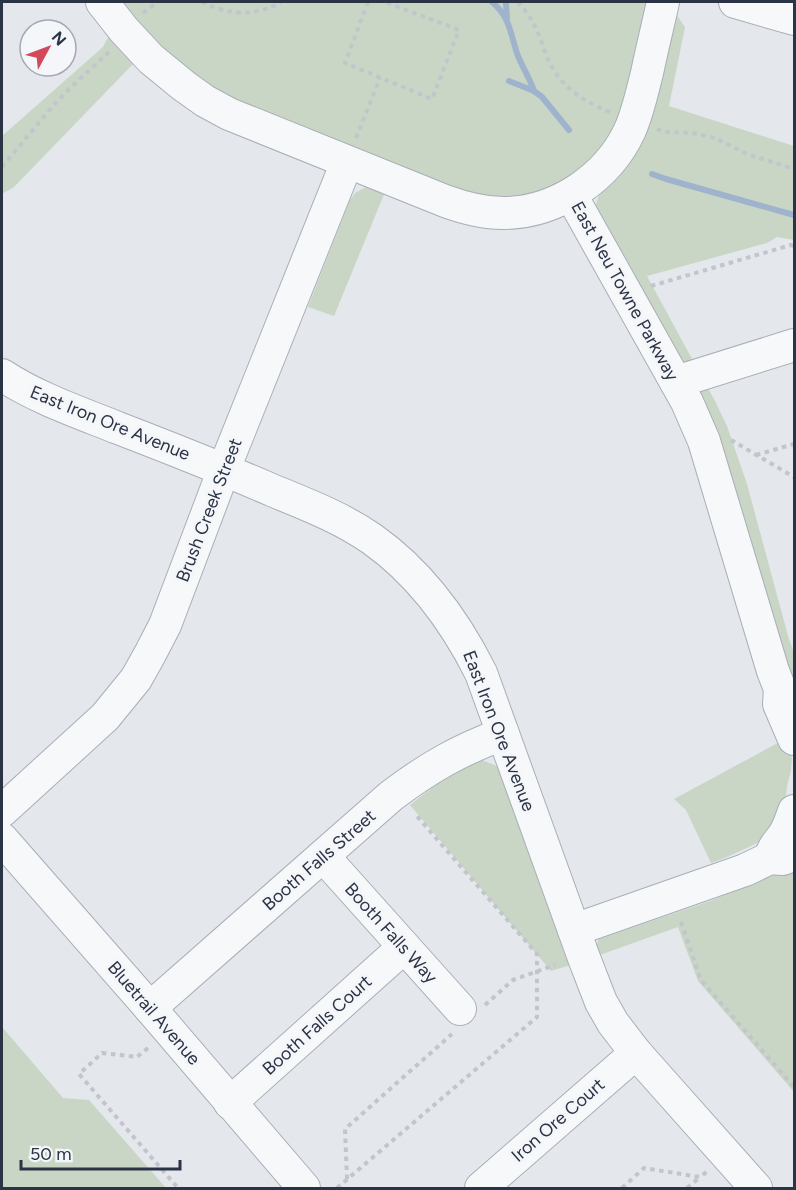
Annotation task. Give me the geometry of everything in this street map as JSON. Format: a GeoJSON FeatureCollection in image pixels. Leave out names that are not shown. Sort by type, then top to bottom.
{"type":"FeatureCollection","features":[{"type":"Feature","properties":{"kind":"street","name":"East Neu Towne Parkway"},"geometry":{"type":"LineString","coordinates":[[102,2],[151,59],[205,101],[229,114],[467,209],[501,213],[524,211],[554,203],[571,195],[687,402],[704,441],[768,656],[788,696],[779,704],[795,739]]}},
{"type":"Feature","properties":{"kind":"street"},"geometry":{"type":"LineString","coordinates":[[571,195],[590,181],[611,160],[630,130],[639,106],[663,2]]}},
{"type":"Feature","properties":{"kind":"street"},"geometry":{"type":"LineString","coordinates":[[735,2],[795,19]]}},
{"type":"Feature","properties":{"kind":"street","name":"Brush Creek Street"},"geometry":{"type":"LineString","coordinates":[[2,811],[105,717],[136,679],[165,625],[224,469],[347,162]]}},
{"type":"Feature","properties":{"kind":"street"},"geometry":{"type":"LineString","coordinates":[[676,382],[795,345]]}},
{"type":"Feature","properties":{"kind":"street","name":"East Iron Ore Avenue"},"geometry":{"type":"LineString","coordinates":[[2,375],[51,402],[224,469],[348,524],[372,539],[404,566],[429,592],[459,632],[481,672],[601,1002],[613,1023],[636,1053],[756,1188]]}},
{"type":"Feature","properties":{"kind":"street","name":"Booth Falls Street"},"geometry":{"type":"LineString","coordinates":[[150,1008],[391,796],[443,760],[473,745],[503,734]]}},
{"type":"Feature","properties":{"kind":"street"},"geometry":{"type":"LineString","coordinates":[[574,930],[782,856],[773,848],[791,822],[794,804]]}},
{"type":"Feature","properties":{"kind":"street","name":"Bluetrail Avenue"},"geometry":{"type":"LineString","coordinates":[[2,839],[304,1188]]}},
{"type":"Feature","properties":{"kind":"street","name":"Booth Falls Way"},"geometry":{"type":"LineString","coordinates":[[323,856],[466,1016]]}},
{"type":"Feature","properties":{"kind":"street","name":"Booth Falls Court"},"geometry":{"type":"LineString","coordinates":[[230,1103],[404,947]]}},
{"type":"Feature","properties":{"kind":"street","name":"Iron Ore Court"},"geometry":{"type":"LineString","coordinates":[[481,1188],[636,1053]]}},
{"type":"Feature","properties":{"kind":"path"},"geometry":{"type":"LineString","coordinates":[[202,2],[226,11],[247,13],[280,2]]}},
{"type":"Feature","properties":{"kind":"path"},"geometry":{"type":"LineString","coordinates":[[368,2],[345,63],[432,99],[459,30],[385,2]]}},
{"type":"Feature","properties":{"kind":"path"},"geometry":{"type":"LineString","coordinates":[[518,2],[532,21],[558,76],[584,100],[614,113]]}},
{"type":"Feature","properties":{"kind":"path"},"geometry":{"type":"LineString","coordinates":[[2,167],[51,107],[111,50]]}},
{"type":"Feature","properties":{"kind":"path"},"geometry":{"type":"LineString","coordinates":[[347,162],[380,78]]}},
{"type":"Feature","properties":{"kind":"path"},"geometry":{"type":"LineString","coordinates":[[654,128],[664,132],[692,133],[715,138],[747,154],[795,169]]}},
{"type":"Feature","properties":{"kind":"path"},"geometry":{"type":"LineString","coordinates":[[649,287],[791,245],[795,246]]}},
{"type":"Feature","properties":{"kind":"path"},"geometry":{"type":"LineString","coordinates":[[725,437],[795,477]]}},
{"type":"Feature","properties":{"kind":"path"},"geometry":{"type":"LineString","coordinates":[[756,455],[795,444]]}},
{"type":"Feature","properties":{"kind":"path"},"geometry":{"type":"LineString","coordinates":[[681,922],[701,980],[795,1087]]}},
{"type":"Feature","properties":{"kind":"path"},"geometry":{"type":"LineString","coordinates":[[347,1180],[345,1130],[466,1016],[513,980],[555,965]]}},
{"type":"Feature","properties":{"kind":"path"},"geometry":{"type":"LineString","coordinates":[[148,1048],[137,1057],[102,1053],[78,1074],[178,1188]]}},
{"type":"Feature","properties":{"kind":"path"},"geometry":{"type":"LineString","coordinates":[[687,1188],[715,1165]]}},
{"type":"Feature","properties":{"kind":"path"},"geometry":{"type":"LineString","coordinates":[[622,1188],[644,1168],[700,1177]]}},
{"type":"Feature","properties":{"kind":"green space"},"geometry":{"type":"Polygon","coordinates":[[[119,2],[649,2],[624,109],[604,148],[564,183],[535,194],[494,199],[462,195],[276,121],[212,88],[166,53],[119,2]]]}},
{"type":"Feature","properties":{"kind":"green space"},"geometry":{"type":"Polygon","coordinates":[[[676,14],[685,27],[669,106],[794,146],[794,240],[777,237],[767,243],[647,276],[727,426],[747,484],[794,653],[794,684],[595,207],[676,14]]]}},
{"type":"Feature","properties":{"kind":"green space"},"geometry":{"type":"Polygon","coordinates":[[[109,35],[134,63],[14,187],[2,194],[2,136],[68,78],[78,78],[78,69],[103,47],[109,35]]]}},
{"type":"Feature","properties":{"kind":"green space"},"geometry":{"type":"Polygon","coordinates":[[[368,186],[385,192],[334,316],[308,307],[350,200],[355,193],[368,186]]]}},
{"type":"Feature","properties":{"kind":"green space"},"geometry":{"type":"Polygon","coordinates":[[[787,738],[792,758],[785,803],[764,840],[711,863],[686,810],[674,799],[787,738]]]}},
{"type":"Feature","properties":{"kind":"green space"},"geometry":{"type":"Polygon","coordinates":[[[477,758],[499,767],[571,965],[551,971],[410,805],[451,773],[477,758]]]}},
{"type":"Feature","properties":{"kind":"green space"},"geometry":{"type":"Polygon","coordinates":[[[794,863],[794,1092],[698,981],[678,927],[597,956],[596,946],[599,939],[710,901],[757,882],[794,863]]]}},
{"type":"Feature","properties":{"kind":"green space"},"geometry":{"type":"Polygon","coordinates":[[[2,1027],[63,1098],[89,1100],[166,1188],[2,1188],[2,1027]]]}},
{"type":"Feature","properties":{"kind":"waterway"},"geometry":{"type":"LineString","coordinates":[[492,2],[506,20],[518,56],[534,91]]}},
{"type":"Feature","properties":{"kind":"waterway"},"geometry":{"type":"LineString","coordinates":[[506,4],[507,18]]}},
{"type":"Feature","properties":{"kind":"waterway"},"geometry":{"type":"LineString","coordinates":[[509,81],[534,91],[542,97],[569,130]]}},
{"type":"Feature","properties":{"kind":"waterway"},"geometry":{"type":"LineString","coordinates":[[652,174],[794,215]]}}]}
